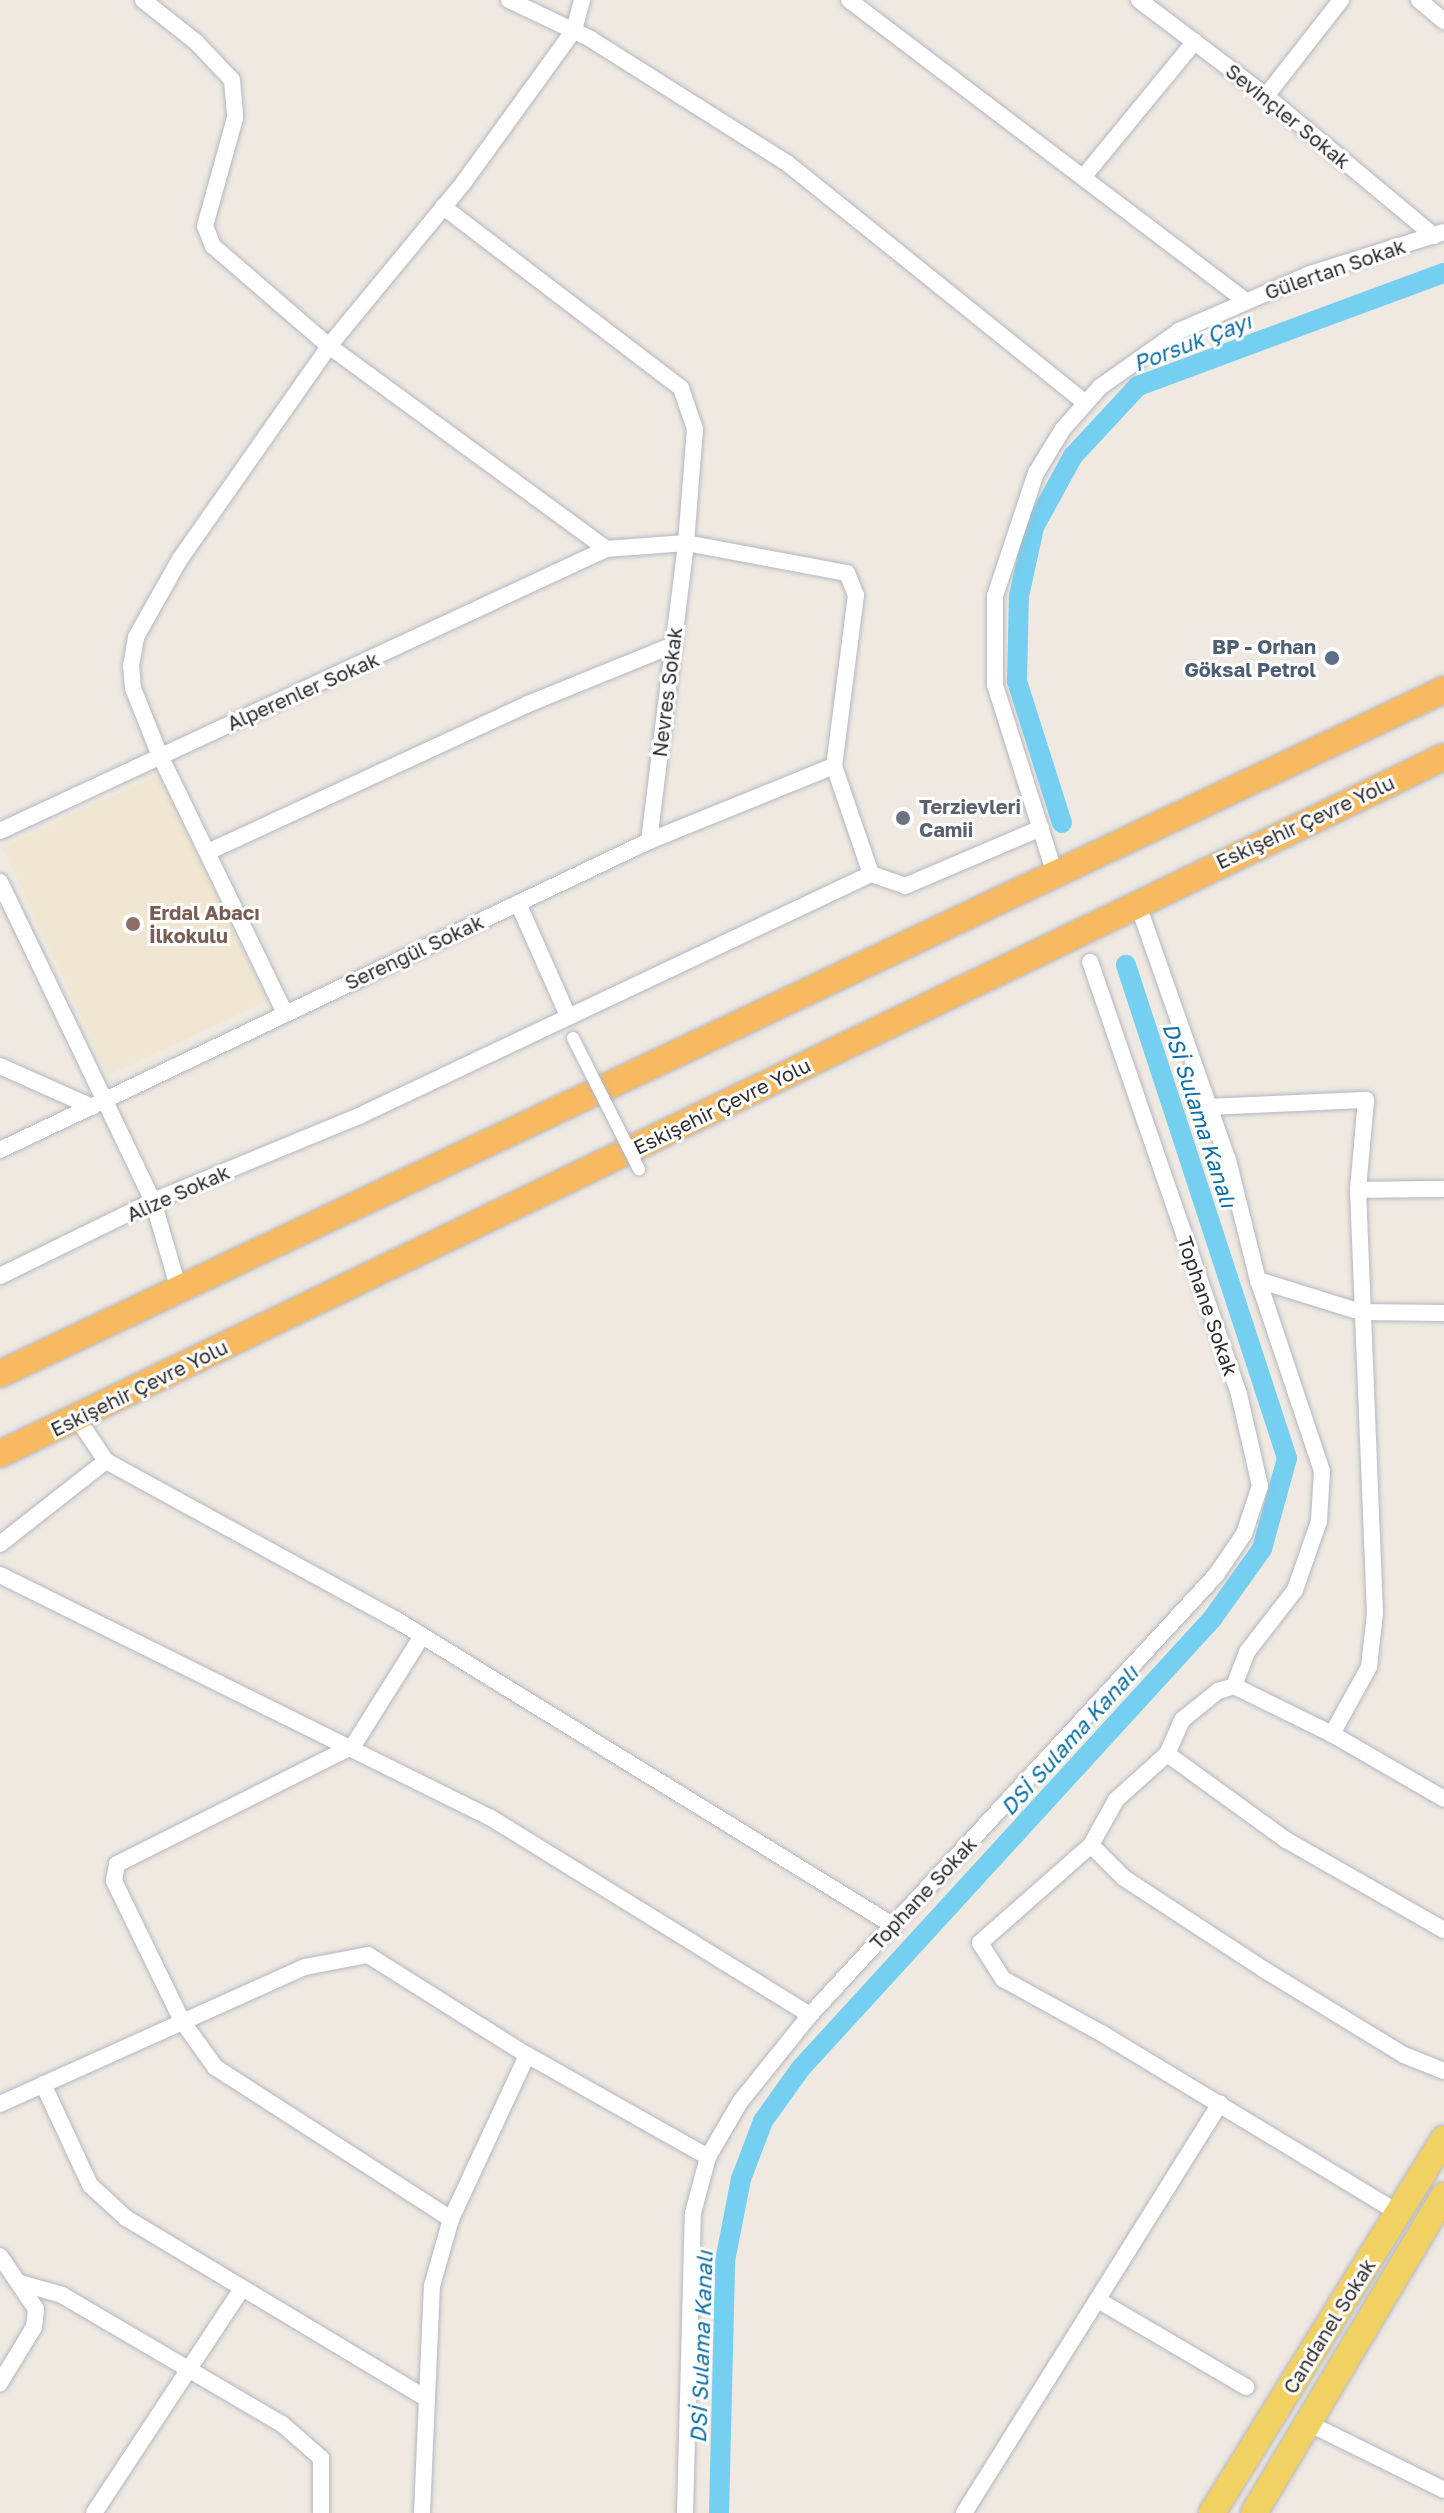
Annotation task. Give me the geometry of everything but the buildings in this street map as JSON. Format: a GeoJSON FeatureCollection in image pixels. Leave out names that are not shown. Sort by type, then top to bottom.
{"type":"FeatureCollection","features":[{"type":"Feature","properties":{"kind":"highway"},"geometry":{"type":"LineString","coordinates":[[0,1374],[1054,871],[1444,690]]}},
{"type":"Feature","properties":{"kind":"highway","name":"Eskişehir Çevre Yolu"},"geometry":{"type":"LineString","coordinates":[[0,1454],[1444,757]]}},
{"type":"Feature","properties":{"kind":"main road","name":"Candanel Sokak"},"geometry":{"type":"LineString","coordinates":[[1212,2513],[1444,2139]]}},
{"type":"Feature","properties":{"kind":"main road"},"geometry":{"type":"LineString","coordinates":[[1254,2513],[1444,2196]]}},
{"type":"Feature","properties":{"kind":"street"},"geometry":{"type":"LineString","coordinates":[[143,0],[196,42],[232,80],[235,118],[205,226],[213,246],[329,346],[606,549],[686,543],[847,573],[856,595],[834,766],[871,874],[905,886],[1041,828]]}},
{"type":"Feature","properties":{"kind":"street"},"geometry":{"type":"LineString","coordinates":[[509,0],[574,30],[787,163],[1086,403]]}},
{"type":"Feature","properties":{"kind":"street"},"geometry":{"type":"LineString","coordinates":[[285,1013],[210,851],[160,756],[133,688],[131,666],[136,637],[180,559],[329,346],[443,207],[574,30],[582,0]]}},
{"type":"Feature","properties":{"kind":"street"},"geometry":{"type":"LineString","coordinates":[[849,0],[1085,175],[1245,301]]}},
{"type":"Feature","properties":{"kind":"street","name":"Sevinçler Sokak"},"geometry":{"type":"LineString","coordinates":[[1139,0],[1266,96],[1439,234]]}},
{"type":"Feature","properties":{"kind":"street"},"geometry":{"type":"LineString","coordinates":[[1266,96],[1341,0]]}},
{"type":"Feature","properties":{"kind":"street"},"geometry":{"type":"LineString","coordinates":[[1419,0],[1444,21]]}},
{"type":"Feature","properties":{"kind":"street"},"geometry":{"type":"LineString","coordinates":[[1085,175],[1195,41]]}},
{"type":"Feature","properties":{"kind":"street","name":"Nevres Sokak"},"geometry":{"type":"LineString","coordinates":[[443,207],[681,388],[695,429],[686,543],[649,841]]}},
{"type":"Feature","properties":{"kind":"street","name":"Gülertan Sokak"},"geometry":{"type":"LineString","coordinates":[[1054,871],[995,685],[995,596],[1036,473],[1086,403],[1133,360],[1179,331],[1245,301],[1439,234]]}},
{"type":"Feature","properties":{"kind":"street","name":"Alperenler Sokak"},"geometry":{"type":"LineString","coordinates":[[0,831],[606,549]]}},
{"type":"Feature","properties":{"kind":"street"},"geometry":{"type":"LineString","coordinates":[[210,851],[528,704],[673,645]]}},
{"type":"Feature","properties":{"kind":"street","name":"Serengül Sokak"},"geometry":{"type":"LineString","coordinates":[[0,1150],[649,841],[834,766]]}},
{"type":"Feature","properties":{"kind":"street","name":"Alize Sokak"},"geometry":{"type":"LineString","coordinates":[[0,1276],[153,1201],[359,1116],[871,874]]}},
{"type":"Feature","properties":{"kind":"street"},"geometry":{"type":"LineString","coordinates":[[0,882],[108,1100],[153,1201],[179,1290]]}},
{"type":"Feature","properties":{"kind":"street"},"geometry":{"type":"LineString","coordinates":[[518,903],[568,1016]]}},
{"type":"Feature","properties":{"kind":"street"},"geometry":{"type":"LineString","coordinates":[[1138,905],[1210,1107],[1258,1280],[1322,1471],[1319,1521],[1295,1590],[1247,1652],[1234,1686]]}},
{"type":"Feature","properties":{"kind":"street","name":"Tophane Sokak"},"geometry":{"type":"LineString","coordinates":[[685,2513],[693,2213],[708,2157],[740,2102],[810,2015],[1216,1575],[1244,1534],[1260,1486],[1239,1394],[1090,962]]}},
{"type":"Feature","properties":{"kind":"street"},"geometry":{"type":"LineString","coordinates":[[573,1038],[639,1169]]}},
{"type":"Feature","properties":{"kind":"street"},"geometry":{"type":"LineString","coordinates":[[0,1066],[92,1107]]}},
{"type":"Feature","properties":{"kind":"street"},"geometry":{"type":"LineString","coordinates":[[1210,1107],[1366,1100],[1358,1190],[1375,1613],[1369,1667],[1332,1734]]}},
{"type":"Feature","properties":{"kind":"street"},"geometry":{"type":"LineString","coordinates":[[1358,1190],[1444,1189]]}},
{"type":"Feature","properties":{"kind":"street"},"geometry":{"type":"LineString","coordinates":[[1258,1280],[1361,1312],[1444,1313]]}},
{"type":"Feature","properties":{"kind":"street"},"geometry":{"type":"LineString","coordinates":[[77,1418],[106,1461],[422,1636],[894,1926]]}},
{"type":"Feature","properties":{"kind":"street"},"geometry":{"type":"LineString","coordinates":[[0,1544],[106,1461]]}},
{"type":"Feature","properties":{"kind":"street"},"geometry":{"type":"LineString","coordinates":[[0,1575],[353,1746],[491,1818],[810,2015]]}},
{"type":"Feature","properties":{"kind":"street"},"geometry":{"type":"LineString","coordinates":[[422,1636],[353,1746],[117,1864],[114,1881],[182,2021],[215,2067],[451,2219]]}},
{"type":"Feature","properties":{"kind":"street"},"geometry":{"type":"LineString","coordinates":[[1400,2214],[1220,2104],[1003,1979],[980,1943],[1091,1845],[1116,1800],[1167,1754],[1182,1720],[1218,1691],[1234,1686],[1332,1734],[1444,1799]]}},
{"type":"Feature","properties":{"kind":"street"},"geometry":{"type":"LineString","coordinates":[[1167,1754],[1286,1840],[1444,1930]]}},
{"type":"Feature","properties":{"kind":"street"},"geometry":{"type":"LineString","coordinates":[[1091,1845],[1124,1878],[1263,1969],[1404,2055],[1444,2071]]}},
{"type":"Feature","properties":{"kind":"street"},"geometry":{"type":"LineString","coordinates":[[0,2104],[305,1967],[368,1955],[527,2055],[708,2157]]}},
{"type":"Feature","properties":{"kind":"street"},"geometry":{"type":"LineString","coordinates":[[422,2513],[432,2286],[451,2219],[527,2055]]}},
{"type":"Feature","properties":{"kind":"street"},"geometry":{"type":"LineString","coordinates":[[43,2084],[90,2185],[126,2218],[241,2290],[426,2398]]}},
{"type":"Feature","properties":{"kind":"street"},"geometry":{"type":"LineString","coordinates":[[964,2513],[1220,2104]]}},
{"type":"Feature","properties":{"kind":"street"},"geometry":{"type":"LineString","coordinates":[[0,2256],[36,2309],[34,2327],[0,2383]]}},
{"type":"Feature","properties":{"kind":"street"},"geometry":{"type":"LineString","coordinates":[[20,2283],[62,2295],[189,2373],[282,2424],[321,2458],[321,2513]]}},
{"type":"Feature","properties":{"kind":"street"},"geometry":{"type":"LineString","coordinates":[[94,2513],[241,2290]]}},
{"type":"Feature","properties":{"kind":"street"},"geometry":{"type":"LineString","coordinates":[[1098,2300],[1246,2387]]}},
{"type":"Feature","properties":{"kind":"street"},"geometry":{"type":"LineString","coordinates":[[1310,2424],[1444,2490]]}},
{"type":"Feature","properties":{"kind":"shaded area","name":"Erdal Abacı İlkokulu"},"geometry":{"type":"Polygon","coordinates":[[[160,774],[266,1001],[108,1075],[2,848],[160,774]]]}},
{"type":"Feature","properties":{"kind":"waterway","name":"Porsuk Çayı"},"geometry":{"type":"LineString","coordinates":[[1062,823],[1017,681],[1019,596],[1034,527],[1073,456],[1138,386],[1444,273]]}},
{"type":"Feature","properties":{"kind":"waterway","name":"DSİ Sulama Kanalı"},"geometry":{"type":"LineString","coordinates":[[719,2513],[725,2261],[741,2179],[763,2121],[801,2068],[1212,1619],[1262,1549],[1287,1458],[1126,965]]}},
{"type":"Feature","properties":{"kind":"place","name":"BP - Orhan Göksal Petrol"},"geometry":{"type":"Point","coordinates":[1332,658]}},
{"type":"Feature","properties":{"kind":"place","name":"Terzievleri Camii"},"geometry":{"type":"Point","coordinates":[903,818]}},
{"type":"Feature","properties":{"kind":"place","name":"Erdal Abacı İlkokulu"},"geometry":{"type":"Point","coordinates":[133,924]}}]}
